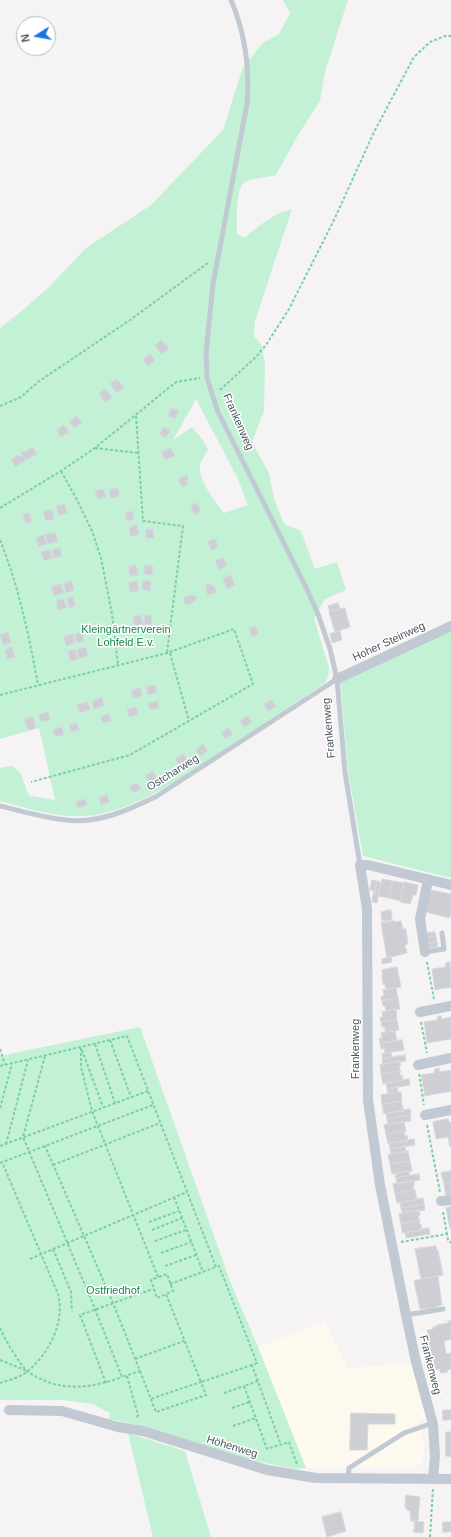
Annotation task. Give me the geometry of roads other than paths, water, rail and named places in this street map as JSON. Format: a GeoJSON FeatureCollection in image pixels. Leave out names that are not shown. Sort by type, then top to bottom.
{"type":"FeatureCollection","features":[{"type":"Feature","properties":{"kind":"street","name":"Hoher Steinweg"},"geometry":{"type":"LineString","coordinates":[[337,679],[451,626]]}},
{"type":"Feature","properties":{"kind":"street"},"geometry":{"type":"LineString","coordinates":[[360,865],[368,865],[451,885]]}},
{"type":"Feature","properties":{"kind":"street","name":"Frankenweg"},"geometry":{"type":"LineString","coordinates":[[360,865],[367,909],[368,1100],[380,1185],[406,1315],[416,1362],[433,1423],[435,1435],[433,1479]]}},
{"type":"Feature","properties":{"kind":"street"},"geometry":{"type":"LineString","coordinates":[[425,952],[420,919],[428,880]]}},
{"type":"Feature","properties":{"kind":"street"},"geometry":{"type":"LineString","coordinates":[[420,1012],[451,1006]]}},
{"type":"Feature","properties":{"kind":"street"},"geometry":{"type":"LineString","coordinates":[[418,1065],[451,1058]]}},
{"type":"Feature","properties":{"kind":"street"},"geometry":{"type":"LineString","coordinates":[[426,1114],[451,1110]]}},
{"type":"Feature","properties":{"kind":"street","name":"Höhenweg"},"geometry":{"type":"LineString","coordinates":[[10,1410],[62,1411],[143,1431],[267,1470],[301,1476],[451,1479]]}},
{"type":"Feature","properties":{"kind":"lane","name":"Frankenweg"},"geometry":{"type":"LineString","coordinates":[[231,0],[243,37],[249,80],[247,104],[217,256],[206,353],[207,378],[218,412],[304,583],[318,614],[330,649],[337,679],[345,772],[360,865]]}},
{"type":"Feature","properties":{"kind":"lane","name":"Ostcharweg"},"geometry":{"type":"LineString","coordinates":[[0,806],[67,820],[87,820],[108,816],[134,808],[157,796],[337,679]]}},
{"type":"Feature","properties":{"kind":"lane"},"geometry":{"type":"LineString","coordinates":[[425,952],[444,949],[442,933]]}},
{"type":"Feature","properties":{"kind":"lane"},"geometry":{"type":"LineString","coordinates":[[406,1315],[443,1309]]}},
{"type":"Feature","properties":{"kind":"lane"},"geometry":{"type":"LineString","coordinates":[[348,1478],[348,1468],[404,1432],[433,1423]]}},
{"type":"Feature","properties":{"kind":"park label","name":"Kleingärtnerverein Lohfeld E.v."},"geometry":{"type":"Point","coordinates":[126,636]}},
{"type":"Feature","properties":{"kind":"park label","name":"Ostfriedhof"},"geometry":{"type":"Point","coordinates":[113,1291]}}]}
